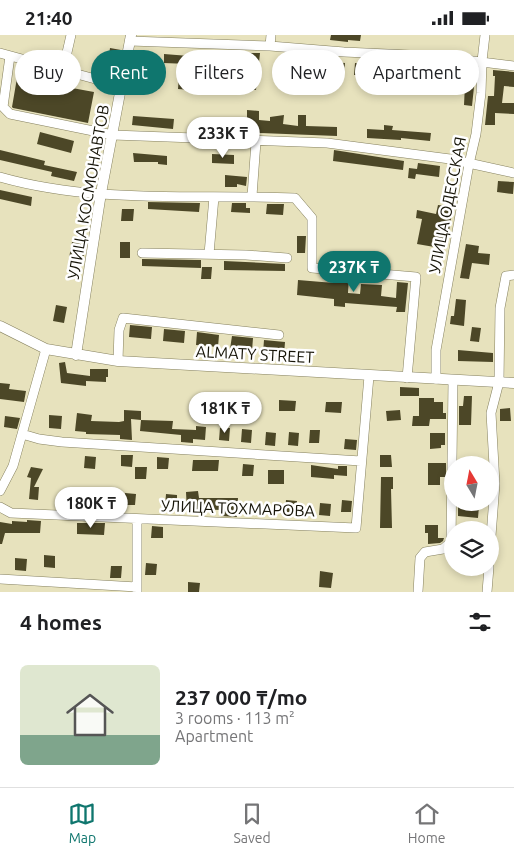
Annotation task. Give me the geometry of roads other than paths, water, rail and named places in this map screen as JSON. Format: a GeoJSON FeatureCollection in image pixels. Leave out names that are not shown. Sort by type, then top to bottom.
{"type":"FeatureCollection","features":[{"type":"Feature","properties":{"kind":"main road","name":"УЛИЦА КОСМОНАВТОВ"},"geometry":{"type":"LineString","coordinates":[[76,355],[101,193],[120,95]]}},
{"type":"Feature","properties":{"kind":"main road","name":"ALMATY STREET"},"geometry":{"type":"LineString","coordinates":[[0,326],[46,349],[118,361],[514,383]]}},
{"type":"Feature","properties":{"kind":"street"},"geometry":{"type":"LineString","coordinates":[[68,50],[71,35]]}},
{"type":"Feature","properties":{"kind":"street"},"geometry":{"type":"LineString","coordinates":[[270,46],[271,35]]}},
{"type":"Feature","properties":{"kind":"street","name":"УЛИЦА ОДЕССКАЯ"},"geometry":{"type":"LineString","coordinates":[[436,379],[436,350],[476,133],[485,35]]}},
{"type":"Feature","properties":{"kind":"street"},"geometry":{"type":"LineString","coordinates":[[131,38],[432,56],[514,66]]}},
{"type":"Feature","properties":{"kind":"street"},"geometry":{"type":"LineString","coordinates":[[0,53],[15,56]]}},
{"type":"Feature","properties":{"kind":"street"},"geometry":{"type":"LineString","coordinates":[[10,55],[3,107],[10,114],[113,135],[256,142],[327,143],[450,159],[514,173]]}},
{"type":"Feature","properties":{"kind":"street"},"geometry":{"type":"LineString","coordinates":[[252,196],[256,142]]}},
{"type":"Feature","properties":{"kind":"street"},"geometry":{"type":"LineString","coordinates":[[0,177],[33,187],[86,194],[295,198],[312,218],[312,268],[416,277],[407,378]]}},
{"type":"Feature","properties":{"kind":"street"},"geometry":{"type":"LineString","coordinates":[[209,254],[214,197]]}},
{"type":"Feature","properties":{"kind":"street"},"geometry":{"type":"LineString","coordinates":[[142,253],[287,258]]}},
{"type":"Feature","properties":{"kind":"street"},"geometry":{"type":"LineString","coordinates":[[492,521],[494,484],[491,413],[499,382],[502,299],[506,276],[514,275]]}},
{"type":"Feature","properties":{"kind":"street"},"geometry":{"type":"LineString","coordinates":[[118,361],[119,330],[123,318],[279,335]]}},
{"type":"Feature","properties":{"kind":"street"},"geometry":{"type":"LineString","coordinates":[[0,491],[13,467],[46,349]]}},
{"type":"Feature","properties":{"kind":"street"},"geometry":{"type":"LineString","coordinates":[[22,434],[38,439],[62,441],[361,461],[369,376]]}},
{"type":"Feature","properties":{"kind":"street"},"geometry":{"type":"LineString","coordinates":[[418,592],[420,558],[425,552],[443,549],[451,542],[453,380]]}},
{"type":"Feature","properties":{"kind":"street","name":"УЛИЦА ТОХМАРОВА"},"geometry":{"type":"LineString","coordinates":[[0,507],[11,513],[356,528],[361,461]]}},
{"type":"Feature","properties":{"kind":"street"},"geometry":{"type":"LineString","coordinates":[[0,579],[137,590],[137,519]]}},
{"type":"Feature","properties":{"kind":"street"},"geometry":{"type":"LineString","coordinates":[[487,592],[488,576]]}}]}
